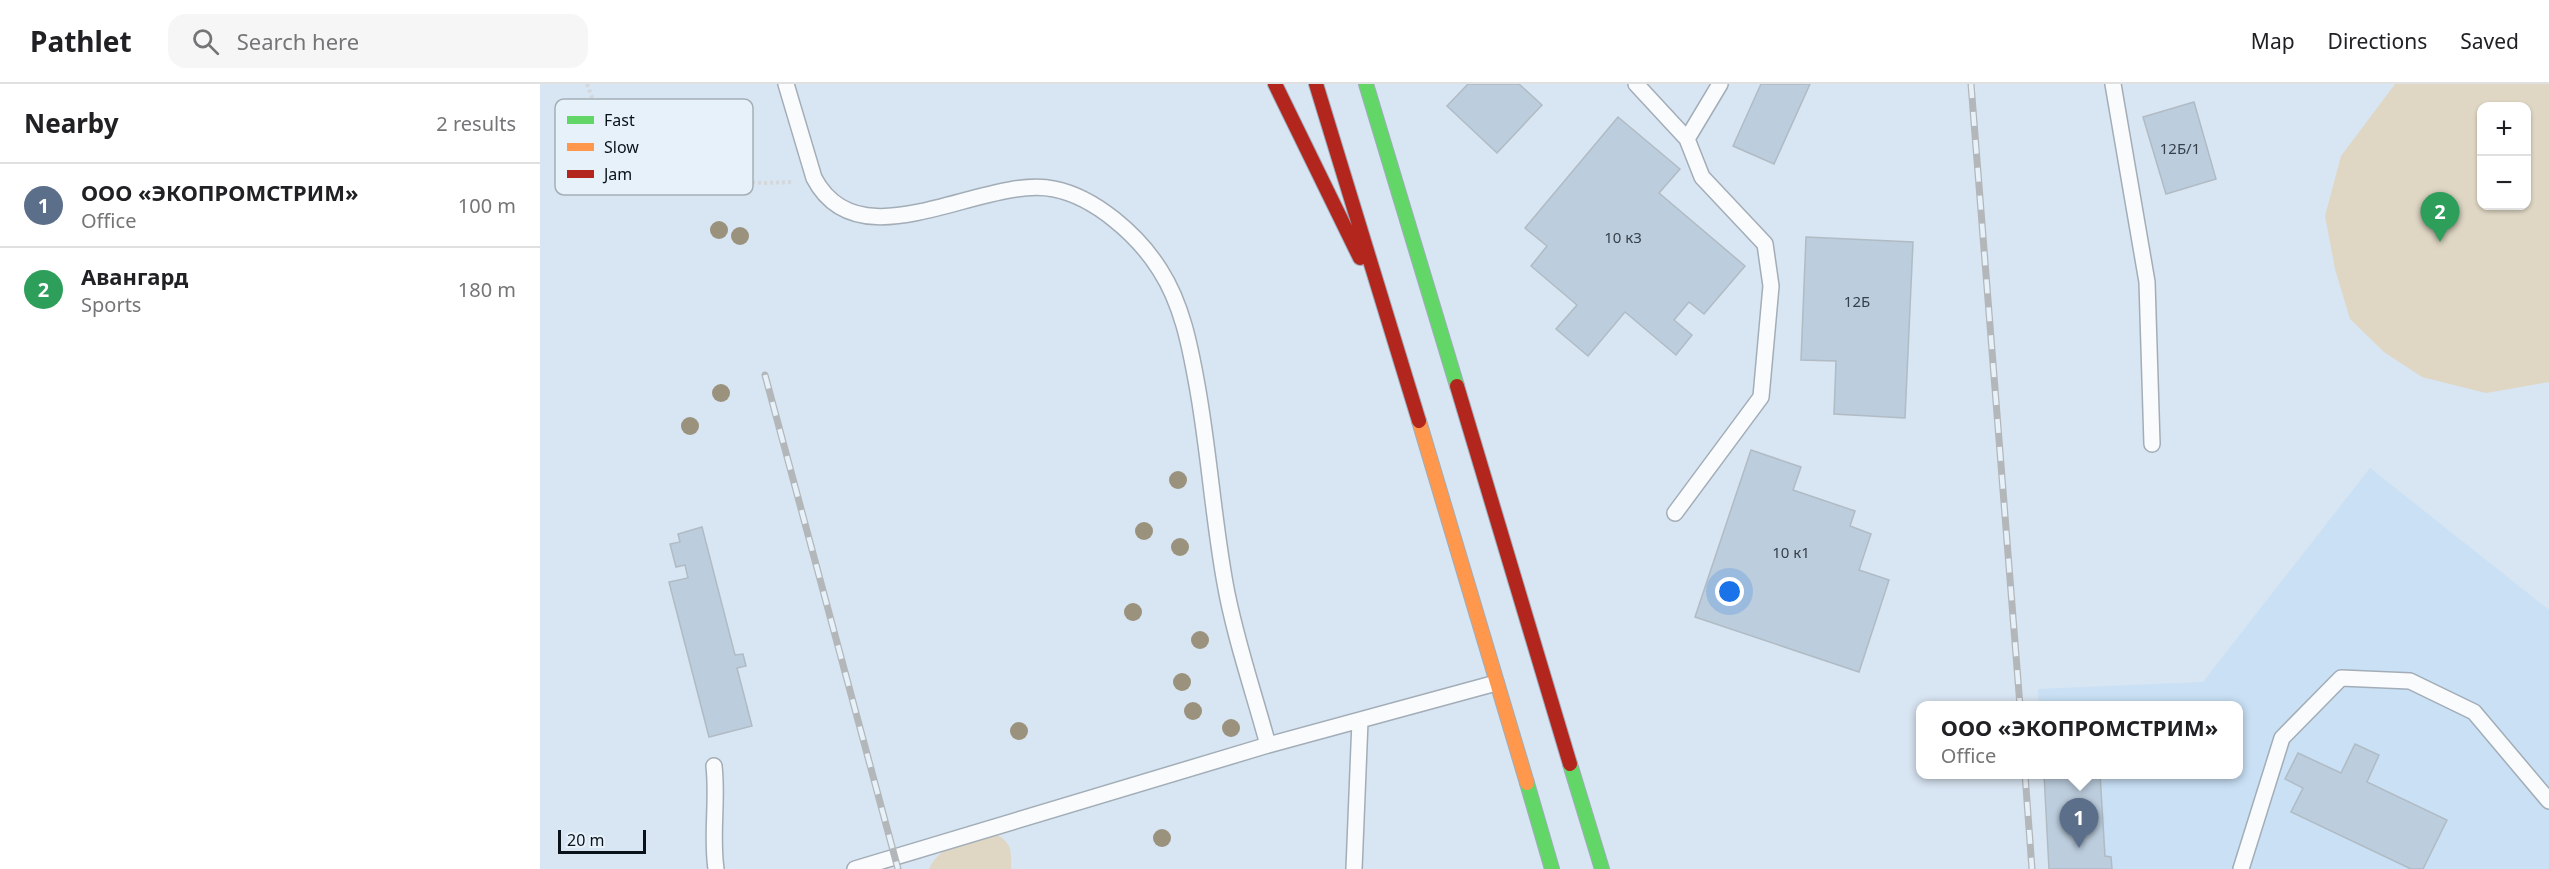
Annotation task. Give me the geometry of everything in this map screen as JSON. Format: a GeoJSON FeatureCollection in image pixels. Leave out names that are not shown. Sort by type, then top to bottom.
{"type":"FeatureCollection","features":[{"type":"Feature","properties":{"kind":"main road"},"geometry":{"type":"LineString","coordinates":[[1275,84],[1388,315]]}},
{"type":"Feature","properties":{"kind":"main road"},"geometry":{"type":"LineString","coordinates":[[1316,84],[1388,315],[1552,869]]}},
{"type":"Feature","properties":{"kind":"main road"},"geometry":{"type":"LineString","coordinates":[[1366,84],[1602,869]]}},
{"type":"Feature","properties":{"kind":"main road"},"geometry":{"type":"LineString","coordinates":[[1373,84],[1377,118]]}},
{"type":"Feature","properties":{"kind":"lane"},"geometry":{"type":"LineString","coordinates":[[786,84],[814,178],[821,191],[838,206],[857,214],[891,217],[1033,188],[1052,188],[1070,193],[1109,217],[1150,257],[1160,270],[1171,291],[1189,342],[1226,585],[1268,745]]}},
{"type":"Feature","properties":{"kind":"lane"},"geometry":{"type":"LineString","coordinates":[[1636,84],[1687,139],[1702,177],[1765,244],[1771,286],[1761,397],[1675,513]]}},
{"type":"Feature","properties":{"kind":"lane"},"geometry":{"type":"LineString","coordinates":[[1687,139],[1720,84]]}},
{"type":"Feature","properties":{"kind":"lane"},"geometry":{"type":"LineString","coordinates":[[2113,84],[2147,282],[2152,444]]}},
{"type":"Feature","properties":{"kind":"lane"},"geometry":{"type":"LineString","coordinates":[[2241,869],[2282,738],[2342,678],[2410,681],[2474,712],[2549,801]]}},
{"type":"Feature","properties":{"kind":"lane"},"geometry":{"type":"LineString","coordinates":[[855,869],[1268,745],[1496,683]]}},
{"type":"Feature","properties":{"kind":"lane"},"geometry":{"type":"LineString","coordinates":[[1354,869],[1360,721]]}},
{"type":"Feature","properties":{"kind":"lane"},"geometry":{"type":"LineString","coordinates":[[714,766],[716,786],[713,842],[716,869]]}},
{"type":"Feature","properties":{"kind":"path"},"geometry":{"type":"LineString","coordinates":[[587,84],[592,99]]}},
{"type":"Feature","properties":{"kind":"path"},"geometry":{"type":"LineString","coordinates":[[753,182],[796,182],[814,178]]}},
{"type":"Feature","properties":{"kind":"shaded area"},"geometry":{"type":"Polygon","coordinates":[[[2395,84],[2549,84],[2549,382],[2486,393],[2422,377],[2384,352],[2350,319],[2335,269],[2325,216],[2341,156],[2395,84]]]}},
{"type":"Feature","properties":{"kind":"shaded area"},"geometry":{"type":"Polygon","coordinates":[[[2370,468],[2549,610],[2549,869],[2049,869],[2044,779],[2243,779],[2243,701],[2039,701],[2038,689],[2203,682],[2370,468]]]}},
{"type":"Feature","properties":{"kind":"shaded area"},"geometry":{"type":"Polygon","coordinates":[[[995,833],[1010,848],[1011,869],[929,869],[934,860],[949,848],[995,833]]]}},
{"type":"Feature","properties":{"kind":"building"},"geometry":{"type":"Polygon","coordinates":[[[1468,84],[1519,84],[1542,105],[1497,153],[1447,106],[1468,84]]]}},
{"type":"Feature","properties":{"kind":"building"},"geometry":{"type":"Polygon","coordinates":[[[1761,84],[1810,84],[1774,164],[1733,146],[1761,84]]]}},
{"type":"Feature","properties":{"kind":"building"},"geometry":{"type":"Polygon","coordinates":[[[2194,102],[2216,179],[2166,194],[2143,117],[2194,102]]]}},
{"type":"Feature","properties":{"kind":"building"},"geometry":{"type":"Polygon","coordinates":[[[1618,117],[1680,169],[1659,193],[1745,266],[1704,314],[1689,302],[1674,320],[1692,335],[1676,355],[1625,312],[1588,356],[1556,329],[1577,305],[1531,266],[1547,246],[1525,228],[1618,117]]]}},
{"type":"Feature","properties":{"kind":"building"},"geometry":{"type":"Polygon","coordinates":[[[1806,237],[1913,242],[1905,418],[1834,414],[1836,361],[1801,360],[1806,237]]]}},
{"type":"Feature","properties":{"kind":"building"},"geometry":{"type":"Polygon","coordinates":[[[1751,450],[1801,467],[1793,490],[1855,511],[1850,526],[1871,534],[1859,570],[1889,580],[1859,672],[1695,617],[1751,450]]]}},
{"type":"Feature","properties":{"kind":"building"},"geometry":{"type":"Polygon","coordinates":[[[702,527],[735,655],[743,654],[746,666],[737,668],[752,726],[709,737],[669,582],[688,578],[685,565],[676,567],[670,544],[680,542],[678,534],[702,527]]]}},
{"type":"Feature","properties":{"kind":"building"},"geometry":{"type":"Polygon","coordinates":[[[2355,744],[2379,755],[2367,782],[2447,820],[2423,869],[2411,869],[2291,812],[2303,788],[2285,779],[2298,753],[2341,773],[2355,744]]]}},
{"type":"Feature","properties":{"kind":"building"},"geometry":{"type":"Polygon","coordinates":[[[2044,779],[2100,779],[2105,856],[2111,857],[2112,869],[2049,869],[2044,779]]]}},
{"type":"Feature","properties":{"kind":"railway"},"geometry":{"type":"LineString","coordinates":[[1971,84],[2020,701]]}},
{"type":"Feature","properties":{"kind":"railway"},"geometry":{"type":"LineString","coordinates":[[765,375],[898,869]]}},
{"type":"Feature","properties":{"kind":"railway"},"geometry":{"type":"LineString","coordinates":[[2025,779],[2032,869]]}},
{"type":"Feature","properties":{"kind":"traffic: fast"},"geometry":{"type":"LineString","coordinates":[[1366,84],[1457,386]]}},
{"type":"Feature","properties":{"kind":"traffic: fast"},"geometry":{"type":"LineString","coordinates":[[1570,764],[1602,869]]}},
{"type":"Feature","properties":{"kind":"traffic: fast"},"geometry":{"type":"LineString","coordinates":[[1527,783],[1552,869]]}},
{"type":"Feature","properties":{"kind":"traffic: slow"},"geometry":{"type":"LineString","coordinates":[[1419,421],[1527,783]]}},
{"type":"Feature","properties":{"kind":"traffic: jam"},"geometry":{"type":"LineString","coordinates":[[1275,84],[1360,258]]}},
{"type":"Feature","properties":{"kind":"traffic: jam"},"geometry":{"type":"LineString","coordinates":[[1316,84],[1419,421]]}},
{"type":"Feature","properties":{"kind":"traffic: jam"},"geometry":{"type":"LineString","coordinates":[[1457,386],[1570,764]]}},
{"type":"Feature","properties":{"kind":"place","name":"Авангард"},"geometry":{"type":"Point","coordinates":[2440,242]}},
{"type":"Feature","properties":{"kind":"place","name":"ООО «ЭКОПРОМСТРИМ»"},"geometry":{"type":"Point","coordinates":[2079,848]}}]}
